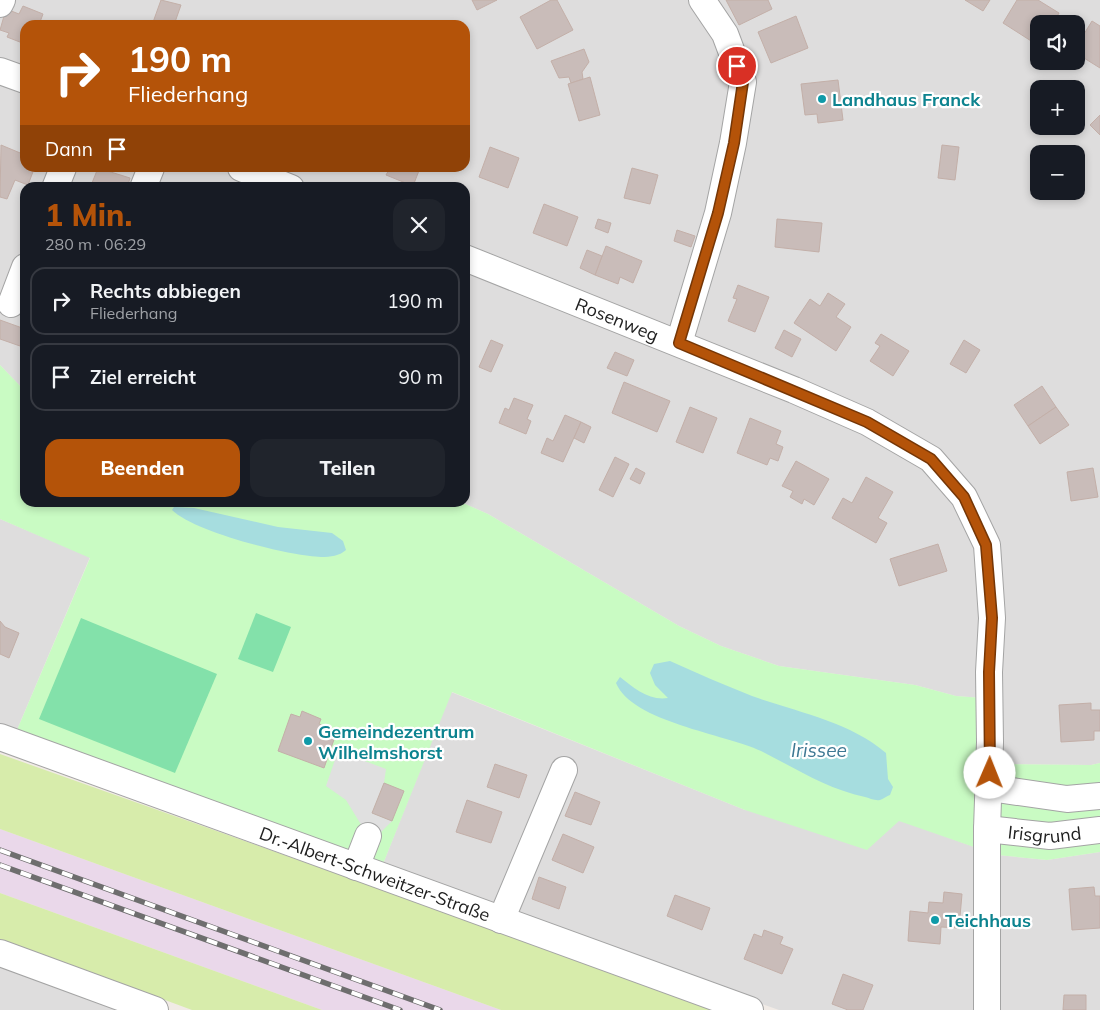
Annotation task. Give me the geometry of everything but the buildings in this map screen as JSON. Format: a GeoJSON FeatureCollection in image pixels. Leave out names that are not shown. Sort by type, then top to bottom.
{"type":"FeatureCollection","features":[{"type":"Feature","properties":{"kind":"street"},"geometry":{"type":"LineString","coordinates":[[0,4],[2,0]]}},
{"type":"Feature","properties":{"kind":"street"},"geometry":{"type":"LineString","coordinates":[[679,343],[718,213],[734,143],[743,82],[725,34],[702,0]]}},
{"type":"Feature","properties":{"kind":"street"},"geometry":{"type":"LineString","coordinates":[[0,71],[20,78]]}},
{"type":"Feature","properties":{"kind":"street"},"geometry":{"type":"LineString","coordinates":[[251,172],[276,182]]}},
{"type":"Feature","properties":{"kind":"street","name":"Rosenweg"},"geometry":{"type":"LineString","coordinates":[[470,260],[679,343],[867,422],[931,459],[964,497],[986,545],[992,618],[989,672],[990,788],[987,830],[987,1010]]}},
{"type":"Feature","properties":{"kind":"street"},"geometry":{"type":"LineString","coordinates":[[11,304],[20,280]]}},
{"type":"Feature","properties":{"kind":"street","name":"Dr.-Albert-Schweitzer-Straße"},"geometry":{"type":"LineString","coordinates":[[0,737],[750,1010]]}},
{"type":"Feature","properties":{"kind":"street"},"geometry":{"type":"LineString","coordinates":[[501,920],[564,770]]}},
{"type":"Feature","properties":{"kind":"street","name":"Irisgrund"},"geometry":{"type":"LineString","coordinates":[[990,788],[1067,800],[1100,796]]}},
{"type":"Feature","properties":{"kind":"street","name":"Irisgrund"},"geometry":{"type":"LineString","coordinates":[[987,830],[1050,836],[1100,830]]}},
{"type":"Feature","properties":{"kind":"street"},"geometry":{"type":"LineString","coordinates":[[356,867],[368,836]]}},
{"type":"Feature","properties":{"kind":"street"},"geometry":{"type":"LineString","coordinates":[[0,953],[155,1010]]}},
{"type":"Feature","properties":{"kind":"shaded area"},"geometry":{"type":"Polygon","coordinates":[[[0,0],[1100,0],[1100,763],[1091,765],[995,764],[996,699],[956,696],[915,685],[779,666],[721,646],[679,626],[488,514],[470,506],[470,182],[20,182],[20,386],[0,365],[0,0]]]}},
{"type":"Feature","properties":{"kind":"shaded area"},"geometry":{"type":"Polygon","coordinates":[[[0,519],[90,557],[14,737],[0,731],[0,519]]]}},
{"type":"Feature","properties":{"kind":"shaded area"},"geometry":{"type":"Polygon","coordinates":[[[451,692],[745,810],[899,820],[997,855],[1047,860],[1100,852],[1100,1010],[779,1010],[381,869],[451,692]]]}},
{"type":"Feature","properties":{"kind":"shaded area"},"geometry":{"type":"Polygon","coordinates":[[[338,751],[386,769],[384,783],[372,813],[392,821],[381,832],[368,836],[346,800],[326,786],[338,751]]]}},
{"type":"Feature","properties":{"kind":"shaded area"},"geometry":{"type":"Polygon","coordinates":[[[0,829],[501,1010],[322,1010],[0,893],[0,829]]]}},
{"type":"Feature","properties":{"kind":"shaded area"},"geometry":{"type":"Polygon","coordinates":[[[0,953],[155,1010],[0,1010],[0,953]]]}},
{"type":"Feature","properties":{"kind":"green space"},"geometry":{"type":"Polygon","coordinates":[[[0,365],[20,386],[20,507],[470,506],[488,514],[679,626],[721,646],[779,666],[915,685],[956,696],[996,699],[995,764],[1091,765],[1100,763],[1100,852],[1047,860],[997,855],[899,821],[867,850],[745,810],[452,692],[381,869],[14,737],[90,558],[0,519],[0,365]]]}},
{"type":"Feature","properties":{"kind":"green space"},"geometry":{"type":"Polygon","coordinates":[[[256,613],[291,627],[273,672],[238,659],[256,613]]]}},
{"type":"Feature","properties":{"kind":"green space"},"geometry":{"type":"Polygon","coordinates":[[[81,618],[217,674],[175,773],[39,719],[81,618]]]}},
{"type":"Feature","properties":{"kind":"green space"},"geometry":{"type":"Polygon","coordinates":[[[0,754],[720,1010],[501,1010],[0,829],[0,754]]]}},
{"type":"Feature","properties":{"kind":"green space"},"geometry":{"type":"Polygon","coordinates":[[[0,893],[322,1010],[192,1010],[0,939],[0,893]]]}},
{"type":"Feature","properties":{"kind":"water"},"geometry":{"type":"Polygon","coordinates":[[[174,507],[194,508],[278,527],[332,533],[343,541],[346,550],[335,556],[321,557],[306,556],[266,547],[220,534],[200,526],[172,510],[174,507]]]}},
{"type":"Feature","properties":{"kind":"water","name":"Irissee"},"geometry":{"type":"Polygon","coordinates":[[[670,661],[752,696],[822,718],[871,742],[886,753],[888,779],[893,787],[890,795],[881,800],[874,800],[838,789],[761,751],[659,717],[640,708],[625,696],[616,683],[620,677],[648,696],[668,698],[655,685],[650,673],[654,664],[670,661]]]}},
{"type":"Feature","properties":{"kind":"railway"},"geometry":{"type":"LineString","coordinates":[[0,850],[440,1010]]}},
{"type":"Feature","properties":{"kind":"railway"},"geometry":{"type":"LineString","coordinates":[[0,865],[400,1010]]}},
{"type":"Feature","properties":{"kind":"place","name":"Landhaus Franck"},"geometry":{"type":"Point","coordinates":[822,99]}},
{"type":"Feature","properties":{"kind":"place","name":"Gemeindezentrum Wilhelmshorst"},"geometry":{"type":"Point","coordinates":[308,741]}},
{"type":"Feature","properties":{"kind":"place","name":"Teichhaus"},"geometry":{"type":"Point","coordinates":[935,920]}},
{"type":"Feature","properties":{"kind":"route"},"geometry":{"type":"LineString","coordinates":[[737,66],[743,82],[734,143],[718,213],[679,343],[867,422],[931,459],[964,497],[986,545],[992,618],[989,672],[990,773]]}}]}
